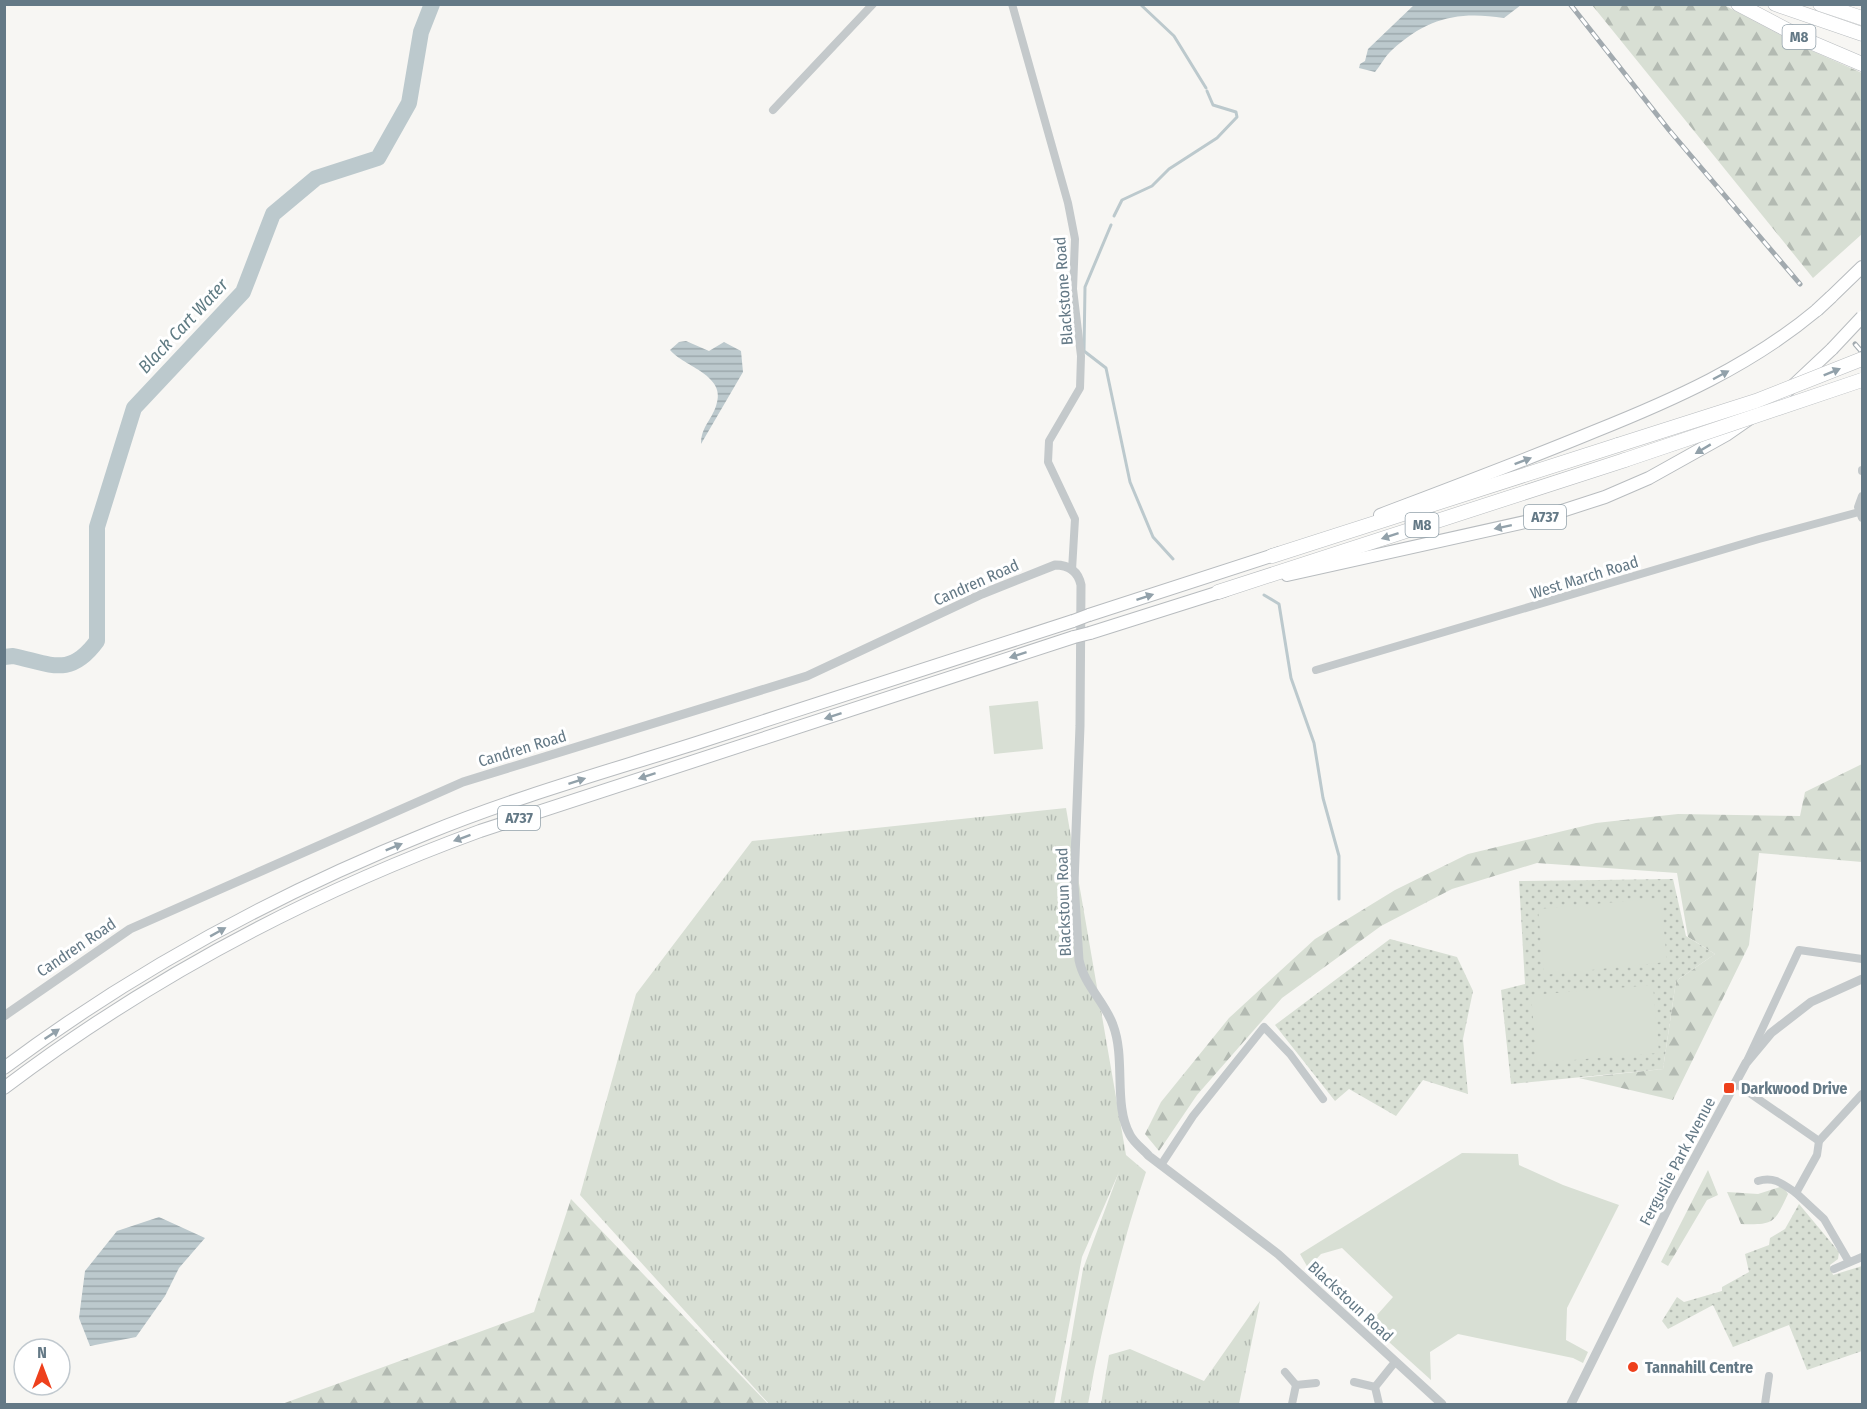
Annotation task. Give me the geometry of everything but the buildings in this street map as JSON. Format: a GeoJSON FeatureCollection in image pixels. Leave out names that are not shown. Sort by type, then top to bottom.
{"type":"FeatureCollection","features":[{"type":"Feature","properties":{"kind":"highway","name":"M8"},"geometry":{"type":"LineString","coordinates":[[1738,4],[1808,41],[1863,64]]}},
{"type":"Feature","properties":{"kind":"highway","name":"M8"},"geometry":{"type":"LineString","coordinates":[[1775,4],[1863,34]]}},
{"type":"Feature","properties":{"kind":"highway","name":"M8"},"geometry":{"type":"LineString","coordinates":[[1820,4],[1863,18]]}},
{"type":"Feature","properties":{"kind":"highway","name":"A737"},"geometry":{"type":"LineString","coordinates":[[4,1068],[74,1019],[180,953],[276,901],[383,851],[502,806],[1272,556],[1536,456],[1685,393],[1750,359],[1816,310],[1863,267]]}},
{"type":"Feature","properties":{"kind":"highway","name":"A737"},"geometry":{"type":"LineString","coordinates":[[4,1088],[108,1016],[195,963],[303,905],[401,862],[490,828],[1218,592],[1534,520],[1605,497],[1649,478],[1726,435],[1782,396],[1863,317]]}},
{"type":"Feature","properties":{"kind":"highway","name":"M8"},"geometry":{"type":"LineString","coordinates":[[1272,556],[1756,401],[1863,359]]}},
{"type":"Feature","properties":{"kind":"highway","name":"M8"},"geometry":{"type":"LineString","coordinates":[[1218,592],[1863,380]]}},
{"type":"Feature","properties":{"kind":"street"},"geometry":{"type":"LineString","coordinates":[[773,110],[873,4]]}},
{"type":"Feature","properties":{"kind":"street","name":"Blackstone Road"},"geometry":{"type":"LineString","coordinates":[[1012,4],[1068,203],[1075,239],[1073,289],[1081,356],[1080,388],[1049,441],[1048,462],[1075,519],[1072,570]]}},
{"type":"Feature","properties":{"kind":"street"},"geometry":{"type":"LineString","coordinates":[[1861,515],[1859,502],[1863,496]]}},
{"type":"Feature","properties":{"kind":"street","name":"West March Road"},"geometry":{"type":"LineString","coordinates":[[1316,670],[1759,539],[1861,515]]}},
{"type":"Feature","properties":{"kind":"street","name":"Candren Road"},"geometry":{"type":"LineString","coordinates":[[4,1016],[130,929],[463,782],[807,676],[982,594],[1054,565],[1065,565],[1072,570]]}},
{"type":"Feature","properties":{"kind":"street","name":"Blackstoun Road"},"geometry":{"type":"LineString","coordinates":[[1072,570],[1079,576],[1081,585],[1080,726],[1074,884],[1079,960],[1081,972],[1113,1024],[1119,1044],[1124,1121],[1131,1137],[1161,1165],[1278,1254],[1442,1404]]}},
{"type":"Feature","properties":{"kind":"street"},"geometry":{"type":"LineString","coordinates":[[1746,1063],[1754,1040],[1799,950],[1863,959]]}},
{"type":"Feature","properties":{"kind":"street","name":"Ferguslie Park Avenue"},"geometry":{"type":"LineString","coordinates":[[1571,1404],[1671,1202],[1746,1063],[1771,1034],[1811,1002],[1863,979]]}},
{"type":"Feature","properties":{"kind":"street"},"geometry":{"type":"LineString","coordinates":[[1161,1165],[1192,1116],[1264,1027],[1290,1054],[1323,1099]]}},
{"type":"Feature","properties":{"kind":"street"},"geometry":{"type":"LineString","coordinates":[[1735,1083],[1819,1142]]}},
{"type":"Feature","properties":{"kind":"street"},"geometry":{"type":"LineString","coordinates":[[1796,1193],[1817,1155],[1819,1142],[1842,1118],[1855,1099],[1863,1094]]}},
{"type":"Feature","properties":{"kind":"street"},"geometry":{"type":"LineString","coordinates":[[1758,1181],[1768,1178],[1780,1181],[1796,1193],[1824,1220],[1849,1263]]}},
{"type":"Feature","properties":{"kind":"street"},"geometry":{"type":"LineString","coordinates":[[1834,1269],[1863,1257]]}},
{"type":"Feature","properties":{"kind":"street"},"geometry":{"type":"LineString","coordinates":[[1375,1387],[1395,1362]]}},
{"type":"Feature","properties":{"kind":"street"},"geometry":{"type":"LineString","coordinates":[[1285,1372],[1296,1385]]}},
{"type":"Feature","properties":{"kind":"street"},"geometry":{"type":"LineString","coordinates":[[1765,1404],[1769,1376]]}},
{"type":"Feature","properties":{"kind":"street"},"geometry":{"type":"LineString","coordinates":[[1354,1382],[1375,1387]]}},
{"type":"Feature","properties":{"kind":"street"},"geometry":{"type":"LineString","coordinates":[[1296,1385],[1316,1383]]}},
{"type":"Feature","properties":{"kind":"street"},"geometry":{"type":"LineString","coordinates":[[1292,1404],[1296,1385]]}},
{"type":"Feature","properties":{"kind":"street"},"geometry":{"type":"LineString","coordinates":[[1375,1387],[1379,1404]]}},
{"type":"Feature","properties":{"kind":"green space"},"geometry":{"type":"Polygon","coordinates":[[[1592,5],[1724,5],[1801,46],[1862,73],[1862,234],[1813,278],[1592,5]]]}},
{"type":"Feature","properties":{"kind":"green space"},"geometry":{"type":"Polygon","coordinates":[[[1038,701],[1043,749],[994,754],[989,706],[1038,701]]]}},
{"type":"Feature","properties":{"kind":"green space"},"geometry":{"type":"Polygon","coordinates":[[[1862,764],[1862,862],[1759,853],[1749,945],[1673,1100],[1579,1078],[1663,1069],[1676,981],[1715,954],[1688,937],[1677,873],[1537,863],[1452,889],[1381,926],[1282,998],[1197,1095],[1159,1151],[1145,1134],[1161,1102],[1229,1018],[1315,939],[1395,890],[1468,854],[1596,823],[1678,814],[1800,816],[1805,792],[1862,764]]]}},
{"type":"Feature","properties":{"kind":"green space"},"geometry":{"type":"Polygon","coordinates":[[[1066,808],[1126,1155],[1146,1172],[1112,1287],[1088,1404],[1060,1404],[1083,1269],[1119,1172],[1082,1257],[1054,1404],[769,1404],[580,1195],[636,994],[752,841],[1066,808]]]}},
{"type":"Feature","properties":{"kind":"green space"},"geometry":{"type":"Polygon","coordinates":[[[1673,879],[1686,936],[1715,954],[1676,981],[1663,1069],[1511,1084],[1501,990],[1525,984],[1519,881],[1673,879]]]}},
{"type":"Feature","properties":{"kind":"green space"},"geometry":{"type":"Polygon","coordinates":[[[1661,898],[1667,962],[1544,975],[1538,909],[1661,898]]]}},
{"type":"Feature","properties":{"kind":"green space"},"geometry":{"type":"Polygon","coordinates":[[[1390,939],[1457,957],[1473,991],[1463,1039],[1468,1094],[1423,1080],[1396,1116],[1349,1089],[1335,1101],[1275,1025],[1390,939]]]}},
{"type":"Feature","properties":{"kind":"green space"},"geometry":{"type":"Polygon","coordinates":[[[1653,985],[1659,1053],[1537,1063],[1531,995],[1653,985]]]}},
{"type":"Feature","properties":{"kind":"green space"},"geometry":{"type":"Polygon","coordinates":[[[1462,1153],[1518,1154],[1519,1165],[1563,1185],[1619,1205],[1567,1308],[1566,1340],[1588,1352],[1583,1363],[1573,1358],[1458,1334],[1430,1352],[1431,1380],[1369,1324],[1393,1297],[1342,1248],[1321,1254],[1308,1268],[1300,1254],[1462,1153]]]}},
{"type":"Feature","properties":{"kind":"green space"},"geometry":{"type":"Polygon","coordinates":[[[1708,1170],[1718,1195],[1707,1200],[1668,1266],[1661,1262],[1708,1170]]]}},
{"type":"Feature","properties":{"kind":"green space"},"geometry":{"type":"Polygon","coordinates":[[[1783,1186],[1788,1194],[1780,1211],[1772,1220],[1761,1224],[1741,1224],[1727,1192],[1758,1194],[1783,1186]]]}},
{"type":"Feature","properties":{"kind":"green space"},"geometry":{"type":"Polygon","coordinates":[[[571,1199],[768,1404],[282,1404],[534,1312],[571,1199]]]}},
{"type":"Feature","properties":{"kind":"green space"},"geometry":{"type":"Polygon","coordinates":[[[1799,1204],[1839,1252],[1838,1259],[1830,1265],[1833,1275],[1862,1266],[1862,1351],[1807,1370],[1789,1325],[1733,1347],[1713,1305],[1668,1329],[1662,1321],[1677,1297],[1684,1302],[1722,1291],[1722,1287],[1749,1272],[1745,1254],[1769,1245],[1770,1238],[1785,1229],[1799,1204]]]}},
{"type":"Feature","properties":{"kind":"green space"},"geometry":{"type":"Polygon","coordinates":[[[1260,1301],[1239,1404],[1101,1404],[1109,1355],[1130,1349],[1204,1381],[1260,1301]]]}},
{"type":"Feature","properties":{"kind":"shaded area"},"geometry":{"type":"Polygon","coordinates":[[[1415,4],[1521,5],[1504,18],[1458,17],[1431,24],[1405,39],[1392,50],[1375,72],[1359,68],[1360,64],[1365,61],[1368,49],[1415,4]]]}},
{"type":"Feature","properties":{"kind":"shaded area"},"geometry":{"type":"Polygon","coordinates":[[[686,341],[709,351],[724,342],[741,351],[743,372],[701,444],[704,428],[714,411],[718,395],[710,379],[670,350],[679,342],[686,341]]]}},
{"type":"Feature","properties":{"kind":"shaded area"},"geometry":{"type":"Polygon","coordinates":[[[159,1217],[205,1238],[179,1268],[165,1296],[136,1337],[90,1346],[79,1318],[85,1271],[117,1231],[159,1217]]]}},
{"type":"Feature","properties":{"kind":"waterway","name":"Black Cart Water"},"geometry":{"type":"LineString","coordinates":[[4,657],[13,656],[49,665],[69,664],[87,653],[97,641],[97,527],[134,408],[243,292],[273,214],[316,178],[378,158],[409,103],[421,32],[432,4]]}},
{"type":"Feature","properties":{"kind":"waterway"},"geometry":{"type":"LineString","coordinates":[[1140,4],[1174,36],[1206,88]]}},
{"type":"Feature","properties":{"kind":"waterway"},"geometry":{"type":"LineString","coordinates":[[1114,216],[1122,200],[1152,186],[1169,169],[1217,138],[1237,117],[1236,112],[1213,105],[1207,91]]}},
{"type":"Feature","properties":{"kind":"waterway"},"geometry":{"type":"LineString","coordinates":[[1111,225],[1085,287],[1084,351],[1106,368],[1130,482],[1153,537],[1173,559]]}},
{"type":"Feature","properties":{"kind":"waterway"},"geometry":{"type":"LineString","coordinates":[[1264,595],[1279,604],[1291,678],[1314,743],[1323,798],[1339,856],[1339,899]]}},
{"type":"Feature","properties":{"kind":"railway"},"geometry":{"type":"LineString","coordinates":[[1570,4],[1669,130],[1800,284]]}},
{"type":"Feature","properties":{"kind":"railway"},"geometry":{"type":"LineString","coordinates":[[1855,344],[1862,352]]}},
{"type":"Feature","properties":{"kind":"place","name":"Darkwood Drive"},"geometry":{"type":"Point","coordinates":[1729,1088]}},
{"type":"Feature","properties":{"kind":"place","name":"Tannahill Centre"},"geometry":{"type":"Point","coordinates":[1633,1367]}}]}
